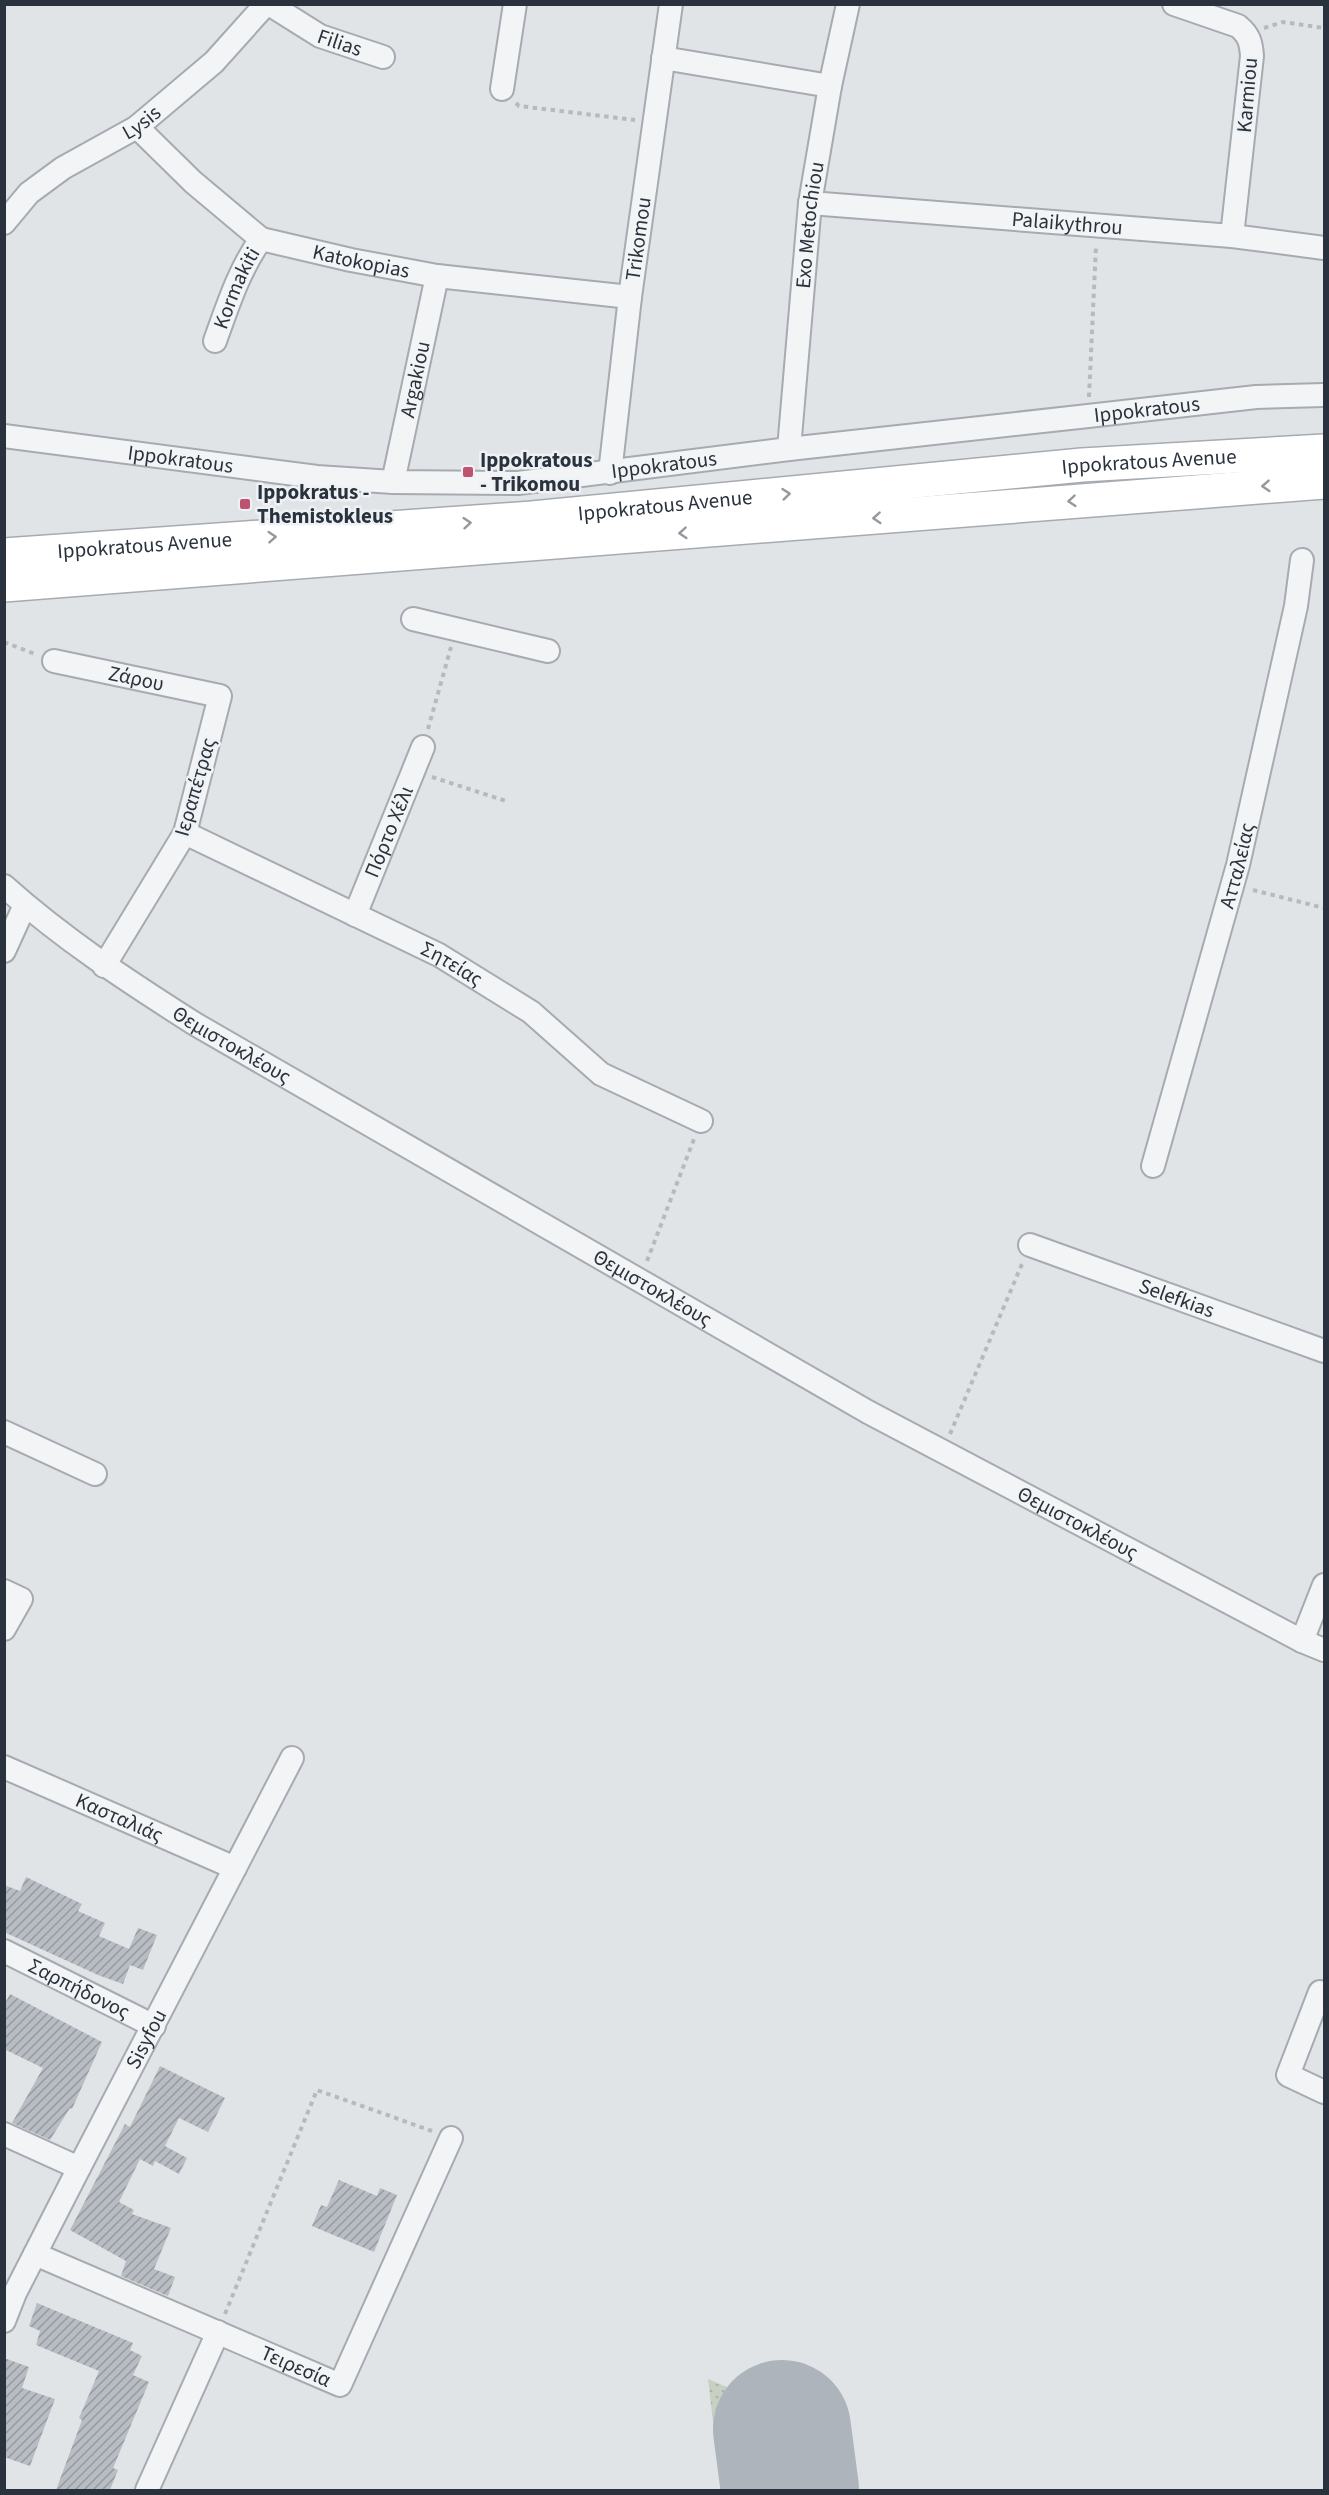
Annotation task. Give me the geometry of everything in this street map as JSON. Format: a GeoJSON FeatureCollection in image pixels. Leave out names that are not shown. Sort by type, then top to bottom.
{"type":"FeatureCollection","features":[{"type":"Feature","properties":{"kind":"main road","name":"Ippokratous Avenue"},"geometry":{"type":"LineString","coordinates":[[4,555],[520,519],[1082,465],[1324,451]]}},
{"type":"Feature","properties":{"kind":"main road","name":"Ippokratous Avenue"},"geometry":{"type":"LineString","coordinates":[[4,585],[1324,482]]}},
{"type":"Feature","properties":{"kind":"street","name":"Filias"},"geometry":{"type":"LineString","coordinates":[[267,4],[321,36],[383,57]]}},
{"type":"Feature","properties":{"kind":"street","name":"Lysis"},"geometry":{"type":"LineString","coordinates":[[4,223],[28,193],[55,174],[137,127],[214,62],[267,4]]}},
{"type":"Feature","properties":{"kind":"street"},"geometry":{"type":"LineString","coordinates":[[502,89],[515,4]]}},
{"type":"Feature","properties":{"kind":"street","name":"Trikomou"},"geometry":{"type":"LineString","coordinates":[[610,473],[630,297],[671,4]]}},
{"type":"Feature","properties":{"kind":"street","name":"Exo Metochiou"},"geometry":{"type":"LineString","coordinates":[[789,449],[810,203],[830,86],[848,4]]}},
{"type":"Feature","properties":{"kind":"street","name":"Karmiou"},"geometry":{"type":"LineString","coordinates":[[1174,4],[1238,26],[1251,42],[1252,56],[1232,236]]}},
{"type":"Feature","properties":{"kind":"street"},"geometry":{"type":"LineString","coordinates":[[663,58],[830,86]]}},
{"type":"Feature","properties":{"kind":"street","name":"Katokopias"},"geometry":{"type":"LineString","coordinates":[[137,127],[193,182],[261,239],[351,260],[437,276],[630,297]]}},
{"type":"Feature","properties":{"kind":"street","name":"Palaikythrou"},"geometry":{"type":"LineString","coordinates":[[810,203],[1232,236],[1324,248]]}},
{"type":"Feature","properties":{"kind":"street","name":"Kormakiti"},"geometry":{"type":"LineString","coordinates":[[215,341],[237,280],[247,258],[261,239]]}},
{"type":"Feature","properties":{"kind":"street","name":"Argakiou"},"geometry":{"type":"LineString","coordinates":[[393,482],[437,276]]}},
{"type":"Feature","properties":{"kind":"street","name":"Ippokratous"},"geometry":{"type":"LineString","coordinates":[[4,436],[317,477],[393,482],[518,483],[789,449],[1256,397],[1324,394]]}},
{"type":"Feature","properties":{"kind":"street","name":"Ατταλείας"},"geometry":{"type":"LineString","coordinates":[[1153,1166],[1232,885],[1296,606],[1302,560]]}},
{"type":"Feature","properties":{"kind":"street"},"geometry":{"type":"LineString","coordinates":[[413,619],[548,651]]}},
{"type":"Feature","properties":{"kind":"street","name":"Ζάρου"},"geometry":{"type":"LineString","coordinates":[[54,661],[220,696]]}},
{"type":"Feature","properties":{"kind":"street","name":"Ιεραπέτρας"},"geometry":{"type":"LineString","coordinates":[[104,966],[185,833],[220,696]]}},
{"type":"Feature","properties":{"kind":"street","name":"Πόρτο Χέλι"},"geometry":{"type":"LineString","coordinates":[[355,915],[423,747]]}},
{"type":"Feature","properties":{"kind":"street","name":"Σητείας"},"geometry":{"type":"LineString","coordinates":[[185,833],[439,955],[531,1012],[601,1074],[700,1121]]}},
{"type":"Feature","properties":{"kind":"street","name":"Θεμιστοκλέους"},"geometry":{"type":"LineString","coordinates":[[4,886],[104,966],[195,1024],[868,1412],[1302,1641],[1324,1650]]}},
{"type":"Feature","properties":{"kind":"street"},"geometry":{"type":"LineString","coordinates":[[4,951],[25,905]]}},
{"type":"Feature","properties":{"kind":"street","name":"Selefkias"},"geometry":{"type":"LineString","coordinates":[[1030,1245],[1324,1351]]}},
{"type":"Feature","properties":{"kind":"street"},"geometry":{"type":"LineString","coordinates":[[4,1432],[95,1474]]}},
{"type":"Feature","properties":{"kind":"street"},"geometry":{"type":"LineString","coordinates":[[1302,1641],[1324,1585]]}},
{"type":"Feature","properties":{"kind":"street"},"geometry":{"type":"LineString","coordinates":[[4,1591],[21,1599],[4,1629]]}},
{"type":"Feature","properties":{"kind":"street","name":"Sisyfou"},"geometry":{"type":"LineString","coordinates":[[4,2321],[35,2254],[292,1758]]}},
{"type":"Feature","properties":{"kind":"street","name":"Κασταλιάς"},"geometry":{"type":"LineString","coordinates":[[4,1767],[235,1868]]}},
{"type":"Feature","properties":{"kind":"street","name":"Σαρπήδονος"},"geometry":{"type":"LineString","coordinates":[[4,1951],[154,2026]]}},
{"type":"Feature","properties":{"kind":"street"},"geometry":{"type":"LineString","coordinates":[[1320,1992],[1288,2075],[1324,2092]]}},
{"type":"Feature","properties":{"kind":"street"},"geometry":{"type":"LineString","coordinates":[[4,2134],[79,2168]]}},
{"type":"Feature","properties":{"kind":"street","name":"Τειρεσία"},"geometry":{"type":"LineString","coordinates":[[35,2254],[340,2385],[451,2138]]}},
{"type":"Feature","properties":{"kind":"street"},"geometry":{"type":"LineString","coordinates":[[147,2490],[218,2332]]}},
{"type":"Feature","properties":{"kind":"path"},"geometry":{"type":"LineString","coordinates":[[1246,33],[1283,22],[1324,28]]}},
{"type":"Feature","properties":{"kind":"path"},"geometry":{"type":"LineString","coordinates":[[502,89],[519,106],[654,123]]}},
{"type":"Feature","properties":{"kind":"path"},"geometry":{"type":"LineString","coordinates":[[1088,416],[1096,225]]}},
{"type":"Feature","properties":{"kind":"path"},"geometry":{"type":"LineString","coordinates":[[423,747],[457,629]]}},
{"type":"Feature","properties":{"kind":"path"},"geometry":{"type":"LineString","coordinates":[[4,642],[54,661]]}},
{"type":"Feature","properties":{"kind":"path"},"geometry":{"type":"LineString","coordinates":[[414,770],[506,801]]}},
{"type":"Feature","properties":{"kind":"path"},"geometry":{"type":"LineString","coordinates":[[1232,885],[1324,908]]}},
{"type":"Feature","properties":{"kind":"path"},"geometry":{"type":"LineString","coordinates":[[640,1280],[700,1121]]}},
{"type":"Feature","properties":{"kind":"path"},"geometry":{"type":"LineString","coordinates":[[943,1451],[1030,1245]]}},
{"type":"Feature","properties":{"kind":"path"},"geometry":{"type":"LineString","coordinates":[[218,2332],[317,2090],[451,2138]]}},
{"type":"Feature","properties":{"kind":"green space"},"geometry":{"type":"Polygon","coordinates":[[[708,2379],[746,2395],[757,2490],[721,2490],[708,2379]]]}},
{"type":"Feature","properties":{"kind":"building"},"geometry":{"type":"Polygon","coordinates":[[[26,1877],[82,1904],[78,1911],[105,1923],[99,1936],[129,1949],[138,1928],[157,1935],[143,1970],[130,1965],[123,1984],[4,1932],[4,1885],[20,1891],[26,1877]]]}},
{"type":"Feature","properties":{"kind":"building"},"geometry":{"type":"Polygon","coordinates":[[[10,1994],[102,2042],[72,2109],[70,2108],[50,2140],[12,2123],[43,2068],[4,2049],[4,2005],[10,1994]]]}},
{"type":"Feature","properties":{"kind":"building"},"geometry":{"type":"Polygon","coordinates":[[[160,2066],[225,2098],[208,2132],[179,2118],[165,2146],[187,2158],[179,2174],[155,2161],[153,2166],[140,2159],[119,2202],[134,2210],[132,2214],[171,2228],[154,2269],[175,2277],[168,2296],[121,2276],[126,2261],[70,2230],[125,2124],[130,2127],[160,2066]]]}},
{"type":"Feature","properties":{"kind":"building"},"geometry":{"type":"Polygon","coordinates":[[[339,2180],[377,2196],[380,2188],[397,2195],[374,2252],[312,2226],[321,2205],[327,2207],[339,2180]]]}},
{"type":"Feature","properties":{"kind":"building"},"geometry":{"type":"Polygon","coordinates":[[[37,2303],[133,2343],[130,2350],[142,2356],[133,2375],[149,2382],[113,2468],[118,2470],[110,2490],[56,2490],[82,2420],[79,2418],[99,2371],[36,2345],[40,2331],[29,2326],[37,2303]]]}},
{"type":"Feature","properties":{"kind":"building"},"geometry":{"type":"Polygon","coordinates":[[[4,2358],[29,2367],[22,2388],[55,2399],[30,2466],[4,2457],[4,2358]]]}},
{"type":"Feature","properties":{"kind":"runway"},"geometry":{"type":"LineString","coordinates":[[782,2429],[790,2490]]}},
{"type":"Feature","properties":{"kind":"place","name":"Ippokratous - Trikomou"},"geometry":{"type":"Point","coordinates":[468,472]}},
{"type":"Feature","properties":{"kind":"place","name":"Ippokratus - Themistokleus"},"geometry":{"type":"Point","coordinates":[245,504]}}]}
